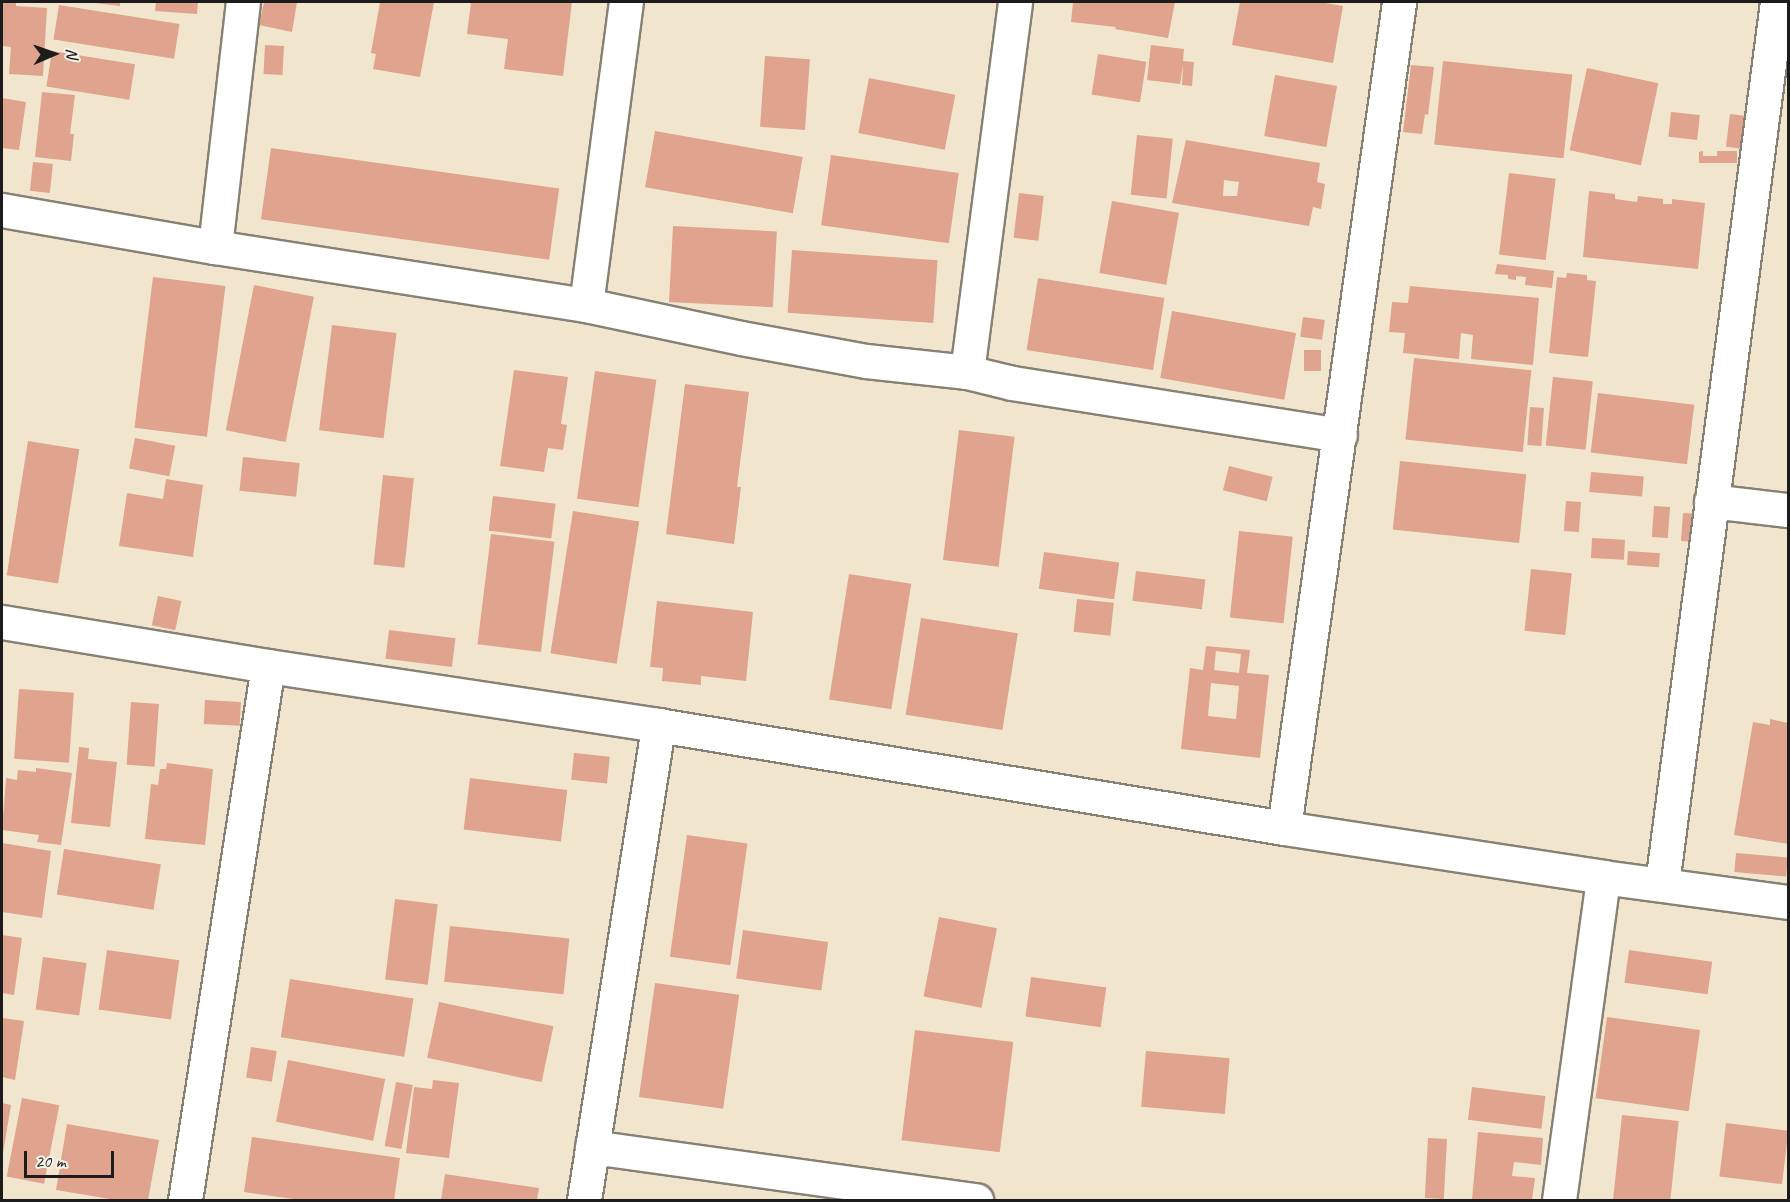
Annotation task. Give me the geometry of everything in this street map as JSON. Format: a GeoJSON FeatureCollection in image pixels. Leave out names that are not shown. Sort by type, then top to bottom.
{"type":"FeatureCollection","features":[{"type":"Feature","properties":{"kind":"street"},"geometry":{"type":"LineString","coordinates":[[215,247],[243,2]]}},
{"type":"Feature","properties":{"kind":"street"},"geometry":{"type":"LineString","coordinates":[[586,305],[626,2]]}},
{"type":"Feature","properties":{"kind":"street"},"geometry":{"type":"LineString","coordinates":[[967,372],[1015,2]]}},
{"type":"Feature","properties":{"kind":"street"},"geometry":{"type":"LineString","coordinates":[[1284,828],[1399,2]]}},
{"type":"Feature","properties":{"kind":"street"},"geometry":{"type":"LineString","coordinates":[[1662,884],[1776,2]]}},
{"type":"Feature","properties":{"kind":"street"},"geometry":{"type":"LineString","coordinates":[[2,210],[215,247],[586,305],[741,338],[866,361],[967,372],[1012,383],[1340,435]]}},
{"type":"Feature","properties":{"kind":"street"},"geometry":{"type":"LineString","coordinates":[[1711,501],[1788,510]]}},
{"type":"Feature","properties":{"kind":"street"},"geometry":{"type":"LineString","coordinates":[[2,622],[268,666],[658,725],[1284,828],[1603,877],[1788,902]]}},
{"type":"Feature","properties":{"kind":"street"},"geometry":{"type":"LineString","coordinates":[[185,1200],[268,666]]}},
{"type":"Feature","properties":{"kind":"street"},"geometry":{"type":"LineString","coordinates":[[584,1200],[658,725]]}},
{"type":"Feature","properties":{"kind":"street"},"geometry":{"type":"LineString","coordinates":[[1559,1200],[1603,877]]}},
{"type":"Feature","properties":{"kind":"street"},"geometry":{"type":"LineString","coordinates":[[592,1147],[976,1200]]}},
{"type":"Feature","properties":{"kind":"building"},"geometry":{"type":"Polygon","coordinates":[[[2,2],[16,2],[16,6],[47,8],[43,76],[9,74],[11,47],[2,46],[2,2]]]}},
{"type":"Feature","properties":{"kind":"building"},"geometry":{"type":"Polygon","coordinates":[[[86,2],[120,2],[120,6],[86,2]]]}},
{"type":"Feature","properties":{"kind":"building"},"geometry":{"type":"Polygon","coordinates":[[[156,2],[198,2],[197,14],[155,11],[156,2]]]}},
{"type":"Feature","properties":{"kind":"building"},"geometry":{"type":"Polygon","coordinates":[[[264,2],[297,2],[292,32],[259,25],[264,2]]]}},
{"type":"Feature","properties":{"kind":"building"},"geometry":{"type":"Polygon","coordinates":[[[380,2],[434,2],[420,77],[373,69],[376,54],[371,53],[380,2]]]}},
{"type":"Feature","properties":{"kind":"building"},"geometry":{"type":"Polygon","coordinates":[[[471,2],[572,2],[563,76],[504,69],[508,39],[467,34],[471,2]]]}},
{"type":"Feature","properties":{"kind":"building"},"geometry":{"type":"Polygon","coordinates":[[[1073,2],[1175,2],[1168,38],[1115,29],[1116,27],[1071,22],[1073,2]]]}},
{"type":"Feature","properties":{"kind":"building"},"geometry":{"type":"Polygon","coordinates":[[[1240,2],[1319,2],[1343,6],[1333,63],[1232,45],[1240,2]]]}},
{"type":"Feature","properties":{"kind":"building"},"geometry":{"type":"Polygon","coordinates":[[[59,5],[179,24],[174,59],[54,40],[59,5]]]}},
{"type":"Feature","properties":{"kind":"building"},"geometry":{"type":"Polygon","coordinates":[[[265,45],[284,46],[282,75],[263,74],[265,45]]]}},
{"type":"Feature","properties":{"kind":"building"},"geometry":{"type":"Polygon","coordinates":[[[1151,45],[1184,49],[1183,61],[1194,62],[1192,86],[1182,85],[1183,65],[1180,84],[1147,80],[1151,45]]]}},
{"type":"Feature","properties":{"kind":"building"},"geometry":{"type":"Polygon","coordinates":[[[52,51],[135,64],[129,100],[46,87],[52,51]]]}},
{"type":"Feature","properties":{"kind":"building"},"geometry":{"type":"Polygon","coordinates":[[[1098,54],[1146,62],[1140,102],[1092,94],[1098,54]]]}},
{"type":"Feature","properties":{"kind":"building"},"geometry":{"type":"Polygon","coordinates":[[[765,56],[810,59],[805,130],[760,127],[765,56]]]}},
{"type":"Feature","properties":{"kind":"building"},"geometry":{"type":"Polygon","coordinates":[[[1443,61],[1572,75],[1564,158],[1434,145],[1443,61]]]}},
{"type":"Feature","properties":{"kind":"building"},"geometry":{"type":"Polygon","coordinates":[[[1411,65],[1434,67],[1428,115],[1425,114],[1422,134],[1403,132],[1411,65]]]}},
{"type":"Feature","properties":{"kind":"building"},"geometry":{"type":"Polygon","coordinates":[[[1587,68],[1658,83],[1641,165],[1570,150],[1587,68]]]}},
{"type":"Feature","properties":{"kind":"building"},"geometry":{"type":"Polygon","coordinates":[[[1275,75],[1337,86],[1326,147],[1264,136],[1275,75]]]}},
{"type":"Feature","properties":{"kind":"building"},"geometry":{"type":"Polygon","coordinates":[[[869,78],[955,95],[945,150],[858,133],[869,78]]]}},
{"type":"Feature","properties":{"kind":"building"},"geometry":{"type":"Polygon","coordinates":[[[42,92],[75,95],[70,134],[74,134],[71,161],[35,157],[42,92]]]}},
{"type":"Feature","properties":{"kind":"building"},"geometry":{"type":"Polygon","coordinates":[[[2,98],[26,102],[19,150],[2,148],[2,98]]]}},
{"type":"Feature","properties":{"kind":"building"},"geometry":{"type":"Polygon","coordinates":[[[1671,112],[1700,115],[1697,140],[1668,137],[1671,112]]]}},
{"type":"Feature","properties":{"kind":"building"},"geometry":{"type":"Polygon","coordinates":[[[1730,114],[1746,116],[1742,149],[1726,147],[1730,114]]]}},
{"type":"Feature","properties":{"kind":"building"},"geometry":{"type":"Polygon","coordinates":[[[655,131],[803,157],[793,213],[645,187],[655,131]]]}},
{"type":"Feature","properties":{"kind":"building"},"geometry":{"type":"Polygon","coordinates":[[[1137,135],[1173,139],[1167,198],[1131,195],[1137,135]]]}},
{"type":"Feature","properties":{"kind":"building"},"geometry":{"type":"Polygon","coordinates":[[[1186,140],[1320,163],[1317,182],[1325,184],[1321,209],[1313,207],[1309,226],[1172,203],[1186,140]],[[1224,180],[1223,196],[1237,196],[1239,182],[1224,180]]]}},
{"type":"Feature","properties":{"kind":"building"},"geometry":{"type":"Polygon","coordinates":[[[271,148],[559,188],[549,260],[261,219],[271,148]]]}},
{"type":"Feature","properties":{"kind":"building"},"geometry":{"type":"Polygon","coordinates":[[[1703,151],[1703,156],[1717,156],[1717,151],[1737,151],[1737,163],[1699,163],[1699,152],[1703,151]]]}},
{"type":"Feature","properties":{"kind":"building"},"geometry":{"type":"Polygon","coordinates":[[[831,155],[959,173],[949,243],[821,225],[831,155]]]}},
{"type":"Feature","properties":{"kind":"building"},"geometry":{"type":"Polygon","coordinates":[[[33,162],[53,164],[50,193],[30,191],[33,162]]]}},
{"type":"Feature","properties":{"kind":"building"},"geometry":{"type":"Polygon","coordinates":[[[1509,173],[1556,179],[1546,260],[1499,254],[1509,173]]]}},
{"type":"Feature","properties":{"kind":"building"},"geometry":{"type":"Polygon","coordinates":[[[1589,191],[1615,194],[1615,199],[1637,202],[1638,196],[1663,199],[1663,204],[1672,204],[1672,199],[1705,203],[1698,269],[1583,257],[1589,191]]]}},
{"type":"Feature","properties":{"kind":"building"},"geometry":{"type":"Polygon","coordinates":[[[1019,193],[1044,196],[1038,241],[1014,238],[1019,193]]]}},
{"type":"Feature","properties":{"kind":"building"},"geometry":{"type":"Polygon","coordinates":[[[1112,201],[1179,213],[1166,285],[1099,273],[1112,201]]]}},
{"type":"Feature","properties":{"kind":"building"},"geometry":{"type":"Polygon","coordinates":[[[673,226],[777,231],[773,307],[669,302],[673,226]]]}},
{"type":"Feature","properties":{"kind":"building"},"geometry":{"type":"Polygon","coordinates":[[[792,250],[938,260],[933,323],[788,313],[792,250]]]}},
{"type":"Feature","properties":{"kind":"building"},"geometry":{"type":"Polygon","coordinates":[[[1497,264],[1554,271],[1552,288],[1525,285],[1526,277],[1516,276],[1516,280],[1508,279],[1508,275],[1495,274],[1497,264]]]}},
{"type":"Feature","properties":{"kind":"building"},"geometry":{"type":"Polygon","coordinates":[[[1567,273],[1587,275],[1587,280],[1596,281],[1588,357],[1549,353],[1557,277],[1566,278],[1567,273]]]}},
{"type":"Feature","properties":{"kind":"building"},"geometry":{"type":"Polygon","coordinates":[[[153,277],[225,286],[207,437],[134,428],[153,277]]]}},
{"type":"Feature","properties":{"kind":"building"},"geometry":{"type":"Polygon","coordinates":[[[1038,278],[1164,298],[1153,370],[1027,350],[1038,278]]]}},
{"type":"Feature","properties":{"kind":"building"},"geometry":{"type":"Polygon","coordinates":[[[254,285],[314,297],[286,442],[226,430],[254,285]]]}},
{"type":"Feature","properties":{"kind":"building"},"geometry":{"type":"Polygon","coordinates":[[[1410,286],[1539,298],[1533,365],[1471,359],[1473,335],[1461,333],[1459,359],[1403,353],[1405,333],[1389,332],[1392,302],[1408,303],[1410,286]]]}},
{"type":"Feature","properties":{"kind":"building"},"geometry":{"type":"Polygon","coordinates":[[[1172,311],[1296,333],[1284,400],[1160,378],[1172,311]]]}},
{"type":"Feature","properties":{"kind":"building"},"geometry":{"type":"Polygon","coordinates":[[[1303,317],[1325,320],[1322,340],[1300,337],[1303,317]]]}},
{"type":"Feature","properties":{"kind":"building"},"geometry":{"type":"Polygon","coordinates":[[[332,325],[397,333],[384,438],[319,430],[332,325]]]}},
{"type":"Feature","properties":{"kind":"building"},"geometry":{"type":"Polygon","coordinates":[[[1304,350],[1321,350],[1321,371],[1304,371],[1304,350]]]}},
{"type":"Feature","properties":{"kind":"building"},"geometry":{"type":"Polygon","coordinates":[[[1414,358],[1531,370],[1523,452],[1405,440],[1414,358]]]}},
{"type":"Feature","properties":{"kind":"building"},"geometry":{"type":"Polygon","coordinates":[[[514,370],[568,377],[561,424],[567,425],[563,450],[548,448],[544,472],[500,466],[514,370]]]}},
{"type":"Feature","properties":{"kind":"building"},"geometry":{"type":"Polygon","coordinates":[[[595,371],[656,380],[638,507],[577,499],[595,371]]]}},
{"type":"Feature","properties":{"kind":"building"},"geometry":{"type":"Polygon","coordinates":[[[1553,377],[1593,381],[1586,450],[1546,446],[1553,377]]]}},
{"type":"Feature","properties":{"kind":"building"},"geometry":{"type":"Polygon","coordinates":[[[685,384],[749,392],[737,487],[741,487],[734,544],[666,534],[685,384]]]}},
{"type":"Feature","properties":{"kind":"building"},"geometry":{"type":"Polygon","coordinates":[[[1598,393],[1694,405],[1687,464],[1591,453],[1598,393]]]}},
{"type":"Feature","properties":{"kind":"building"},"geometry":{"type":"Polygon","coordinates":[[[1530,407],[1544,408],[1541,446],[1527,445],[1530,407]]]}},
{"type":"Feature","properties":{"kind":"building"},"geometry":{"type":"Polygon","coordinates":[[[959,430],[1015,437],[999,567],[943,560],[959,430]]]}},
{"type":"Feature","properties":{"kind":"building"},"geometry":{"type":"Polygon","coordinates":[[[135,438],[175,446],[169,476],[129,468],[135,438]]]}},
{"type":"Feature","properties":{"kind":"building"},"geometry":{"type":"Polygon","coordinates":[[[28,441],[79,449],[58,583],[7,575],[28,441]]]}},
{"type":"Feature","properties":{"kind":"building"},"geometry":{"type":"Polygon","coordinates":[[[243,457],[300,463],[296,497],[239,491],[243,457]]]}},
{"type":"Feature","properties":{"kind":"building"},"geometry":{"type":"Polygon","coordinates":[[[1400,461],[1526,474],[1519,543],[1393,530],[1400,461]]]}},
{"type":"Feature","properties":{"kind":"building"},"geometry":{"type":"Polygon","coordinates":[[[1229,466],[1273,477],[1267,501],[1223,490],[1229,466]]]}},
{"type":"Feature","properties":{"kind":"building"},"geometry":{"type":"Polygon","coordinates":[[[1591,472],[1644,477],[1642,497],[1589,492],[1591,472]]]}},
{"type":"Feature","properties":{"kind":"building"},"geometry":{"type":"Polygon","coordinates":[[[383,475],[414,478],[404,568],[374,565],[383,475]]]}},
{"type":"Feature","properties":{"kind":"building"},"geometry":{"type":"Polygon","coordinates":[[[166,479],[203,485],[193,557],[119,546],[127,493],[163,499],[166,479]]]}},
{"type":"Feature","properties":{"kind":"building"},"geometry":{"type":"Polygon","coordinates":[[[493,496],[556,504],[551,538],[489,531],[493,496]]]}},
{"type":"Feature","properties":{"kind":"building"},"geometry":{"type":"Polygon","coordinates":[[[1566,501],[1581,502],[1579,532],[1564,531],[1566,501]]]}},
{"type":"Feature","properties":{"kind":"building"},"geometry":{"type":"Polygon","coordinates":[[[1654,506],[1670,507],[1668,538],[1652,537],[1654,506]]]}},
{"type":"Feature","properties":{"kind":"building"},"geometry":{"type":"Polygon","coordinates":[[[573,511],[639,521],[617,664],[550,653],[573,511]]]}},
{"type":"Feature","properties":{"kind":"building"},"geometry":{"type":"Polygon","coordinates":[[[1683,513],[1699,514],[1697,542],[1681,541],[1683,513]]]}},
{"type":"Feature","properties":{"kind":"building"},"geometry":{"type":"Polygon","coordinates":[[[1239,531],[1293,537],[1284,623],[1230,618],[1239,531]]]}},
{"type":"Feature","properties":{"kind":"building"},"geometry":{"type":"Polygon","coordinates":[[[491,534],[555,542],[541,652],[477,644],[491,534]]]}},
{"type":"Feature","properties":{"kind":"building"},"geometry":{"type":"Polygon","coordinates":[[[1592,538],[1625,540],[1624,560],[1591,558],[1592,538]]]}},
{"type":"Feature","properties":{"kind":"building"},"geometry":{"type":"Polygon","coordinates":[[[1628,551],[1660,553],[1659,567],[1627,565],[1628,551]]]}},
{"type":"Feature","properties":{"kind":"building"},"geometry":{"type":"Polygon","coordinates":[[[1044,552],[1119,563],[1114,599],[1039,589],[1044,552]]]}},
{"type":"Feature","properties":{"kind":"building"},"geometry":{"type":"Polygon","coordinates":[[[1531,569],[1572,573],[1565,635],[1525,631],[1531,569]]]}},
{"type":"Feature","properties":{"kind":"building"},"geometry":{"type":"Polygon","coordinates":[[[1136,571],[1205,580],[1202,609],[1132,601],[1136,571]]]}},
{"type":"Feature","properties":{"kind":"building"},"geometry":{"type":"Polygon","coordinates":[[[849,574],[911,584],[891,709],[829,699],[849,574]]]}},
{"type":"Feature","properties":{"kind":"building"},"geometry":{"type":"Polygon","coordinates":[[[158,596],[181,601],[175,630],[152,625],[158,596]]]}},
{"type":"Feature","properties":{"kind":"building"},"geometry":{"type":"Polygon","coordinates":[[[1077,599],[1114,603],[1110,636],[1074,632],[1077,599]]]}},
{"type":"Feature","properties":{"kind":"building"},"geometry":{"type":"Polygon","coordinates":[[[657,601],[753,612],[746,681],[701,676],[701,685],[662,681],[663,668],[650,667],[657,601]]]}},
{"type":"Feature","properties":{"kind":"building"},"geometry":{"type":"Polygon","coordinates":[[[921,618],[1018,633],[1002,730],[906,715],[921,618]]]}},
{"type":"Feature","properties":{"kind":"building"},"geometry":{"type":"Polygon","coordinates":[[[389,630],[456,638],[452,667],[385,659],[389,630]]]}},
{"type":"Feature","properties":{"kind":"building"},"geometry":{"type":"Polygon","coordinates":[[[1206,646],[1250,650],[1247,673],[1269,675],[1260,758],[1181,749],[1190,668],[1203,670],[1206,646]],[[1216,651],[1214,670],[1239,673],[1241,654],[1216,651]],[[1211,683],[1208,716],[1236,719],[1239,686],[1211,683]]]}},
{"type":"Feature","properties":{"kind":"building"},"geometry":{"type":"Polygon","coordinates":[[[19,689],[74,693],[69,763],[14,759],[19,689]]]}},
{"type":"Feature","properties":{"kind":"building"},"geometry":{"type":"Polygon","coordinates":[[[205,700],[241,702],[240,726],[204,724],[205,700]]]}},
{"type":"Feature","properties":{"kind":"building"},"geometry":{"type":"Polygon","coordinates":[[[131,702],[159,704],[155,767],[127,765],[131,702]]]}},
{"type":"Feature","properties":{"kind":"building"},"geometry":{"type":"Polygon","coordinates":[[[1770,719],[1788,723],[1788,844],[1734,835],[1753,722],[1770,725],[1770,719]]]}},
{"type":"Feature","properties":{"kind":"building"},"geometry":{"type":"Polygon","coordinates":[[[79,747],[89,748],[88,759],[117,762],[110,827],[71,823],[79,747]]]}},
{"type":"Feature","properties":{"kind":"building"},"geometry":{"type":"Polygon","coordinates":[[[574,753],[610,757],[607,784],[571,780],[574,753]]]}},
{"type":"Feature","properties":{"kind":"building"},"geometry":{"type":"Polygon","coordinates":[[[167,763],[213,769],[205,845],[145,839],[151,784],[158,785],[160,769],[166,769],[167,763]]]}},
{"type":"Feature","properties":{"kind":"building"},"geometry":{"type":"Polygon","coordinates":[[[36,768],[72,773],[61,845],[37,842],[39,835],[2,830],[6,778],[17,780],[18,770],[36,772],[36,768]]]}},
{"type":"Feature","properties":{"kind":"building"},"geometry":{"type":"Polygon","coordinates":[[[470,778],[567,790],[561,842],[464,830],[470,778]]]}},
{"type":"Feature","properties":{"kind":"building"},"geometry":{"type":"Polygon","coordinates":[[[687,835],[747,843],[730,965],[670,957],[687,835]]]}},
{"type":"Feature","properties":{"kind":"building"},"geometry":{"type":"Polygon","coordinates":[[[2,843],[51,851],[42,918],[2,912],[2,843]]]}},
{"type":"Feature","properties":{"kind":"building"},"geometry":{"type":"Polygon","coordinates":[[[64,849],[161,864],[154,910],[57,894],[64,849]]]}},
{"type":"Feature","properties":{"kind":"building"},"geometry":{"type":"Polygon","coordinates":[[[1736,853],[1788,858],[1786,876],[1734,872],[1736,853]]]}},
{"type":"Feature","properties":{"kind":"building"},"geometry":{"type":"Polygon","coordinates":[[[395,899],[438,904],[428,985],[385,979],[395,899]]]}},
{"type":"Feature","properties":{"kind":"building"},"geometry":{"type":"Polygon","coordinates":[[[939,917],[997,928],[981,1008],[924,997],[939,917]]]}},
{"type":"Feature","properties":{"kind":"building"},"geometry":{"type":"Polygon","coordinates":[[[450,926],[569,939],[563,994],[444,982],[450,926]]]}},
{"type":"Feature","properties":{"kind":"building"},"geometry":{"type":"Polygon","coordinates":[[[743,930],[828,942],[821,990],[736,979],[743,930]]]}},
{"type":"Feature","properties":{"kind":"building"},"geometry":{"type":"Polygon","coordinates":[[[2,935],[22,938],[14,995],[2,993],[2,935]]]}},
{"type":"Feature","properties":{"kind":"building"},"geometry":{"type":"Polygon","coordinates":[[[107,950],[179,960],[171,1020],[99,1009],[107,950]]]}},
{"type":"Feature","properties":{"kind":"building"},"geometry":{"type":"Polygon","coordinates":[[[1629,950],[1712,962],[1708,994],[1624,983],[1629,950]]]}},
{"type":"Feature","properties":{"kind":"building"},"geometry":{"type":"Polygon","coordinates":[[[43,957],[87,963],[79,1016],[36,1009],[43,957]]]}},
{"type":"Feature","properties":{"kind":"building"},"geometry":{"type":"Polygon","coordinates":[[[1031,977],[1106,988],[1101,1027],[1025,1017],[1031,977]]]}},
{"type":"Feature","properties":{"kind":"building"},"geometry":{"type":"Polygon","coordinates":[[[290,979],[413,999],[404,1057],[281,1037],[290,979]]]}},
{"type":"Feature","properties":{"kind":"building"},"geometry":{"type":"Polygon","coordinates":[[[655,983],[739,995],[723,1109],[639,1097],[655,983]]]}},
{"type":"Feature","properties":{"kind":"building"},"geometry":{"type":"Polygon","coordinates":[[[439,1002],[553,1026],[542,1082],[427,1058],[439,1002]]]}},
{"type":"Feature","properties":{"kind":"building"},"geometry":{"type":"Polygon","coordinates":[[[1607,1017],[1700,1030],[1689,1111],[1596,1098],[1607,1017]]]}},
{"type":"Feature","properties":{"kind":"building"},"geometry":{"type":"Polygon","coordinates":[[[2,1018],[24,1021],[15,1080],[2,1077],[2,1018]]]}},
{"type":"Feature","properties":{"kind":"building"},"geometry":{"type":"Polygon","coordinates":[[[915,1030],[1013,1042],[1000,1152],[901,1140],[915,1030]]]}},
{"type":"Feature","properties":{"kind":"building"},"geometry":{"type":"Polygon","coordinates":[[[251,1047],[277,1051],[272,1082],[246,1078],[251,1047]]]}},
{"type":"Feature","properties":{"kind":"building"},"geometry":{"type":"Polygon","coordinates":[[[1146,1051],[1230,1058],[1225,1114],[1141,1107],[1146,1051]]]}},
{"type":"Feature","properties":{"kind":"building"},"geometry":{"type":"Polygon","coordinates":[[[288,1060],[385,1079],[373,1141],[276,1122],[288,1060]]]}},
{"type":"Feature","properties":{"kind":"building"},"geometry":{"type":"Polygon","coordinates":[[[433,1080],[459,1083],[449,1158],[406,1153],[414,1087],[432,1089],[433,1080]]]}},
{"type":"Feature","properties":{"kind":"building"},"geometry":{"type":"Polygon","coordinates":[[[396,1082],[413,1085],[401,1149],[385,1146],[396,1082]]]}},
{"type":"Feature","properties":{"kind":"building"},"geometry":{"type":"Polygon","coordinates":[[[1472,1087],[1545,1096],[1541,1129],[1468,1120],[1472,1087]]]}},
{"type":"Feature","properties":{"kind":"building"},"geometry":{"type":"Polygon","coordinates":[[[22,1098],[59,1105],[44,1184],[7,1177],[22,1098]]]}},
{"type":"Feature","properties":{"kind":"building"},"geometry":{"type":"Polygon","coordinates":[[[2,1103],[11,1105],[3,1153],[2,1153],[2,1103]]]}},
{"type":"Feature","properties":{"kind":"building"},"geometry":{"type":"Polygon","coordinates":[[[1622,1115],[1679,1121],[1670,1200],[1613,1200],[1622,1115]]]}},
{"type":"Feature","properties":{"kind":"building"},"geometry":{"type":"Polygon","coordinates":[[[1726,1123],[1788,1131],[1782,1184],[1719,1177],[1726,1123]]]}},
{"type":"Feature","properties":{"kind":"building"},"geometry":{"type":"Polygon","coordinates":[[[67,1124],[159,1140],[148,1200],[116,1200],[56,1190],[67,1124]]]}},
{"type":"Feature","properties":{"kind":"building"},"geometry":{"type":"Polygon","coordinates":[[[1478,1132],[1543,1138],[1541,1165],[1514,1162],[1512,1176],[1535,1178],[1532,1200],[1472,1200],[1478,1132]]]}},
{"type":"Feature","properties":{"kind":"building"},"geometry":{"type":"Polygon","coordinates":[[[252,1137],[400,1158],[394,1200],[301,1200],[244,1192],[252,1137]]]}},
{"type":"Feature","properties":{"kind":"building"},"geometry":{"type":"Polygon","coordinates":[[[1428,1138],[1447,1139],[1444,1199],[1425,1198],[1428,1138]]]}},
{"type":"Feature","properties":{"kind":"building"},"geometry":{"type":"Polygon","coordinates":[[[445,1174],[539,1188],[537,1200],[441,1200],[445,1174]]]}}]}
